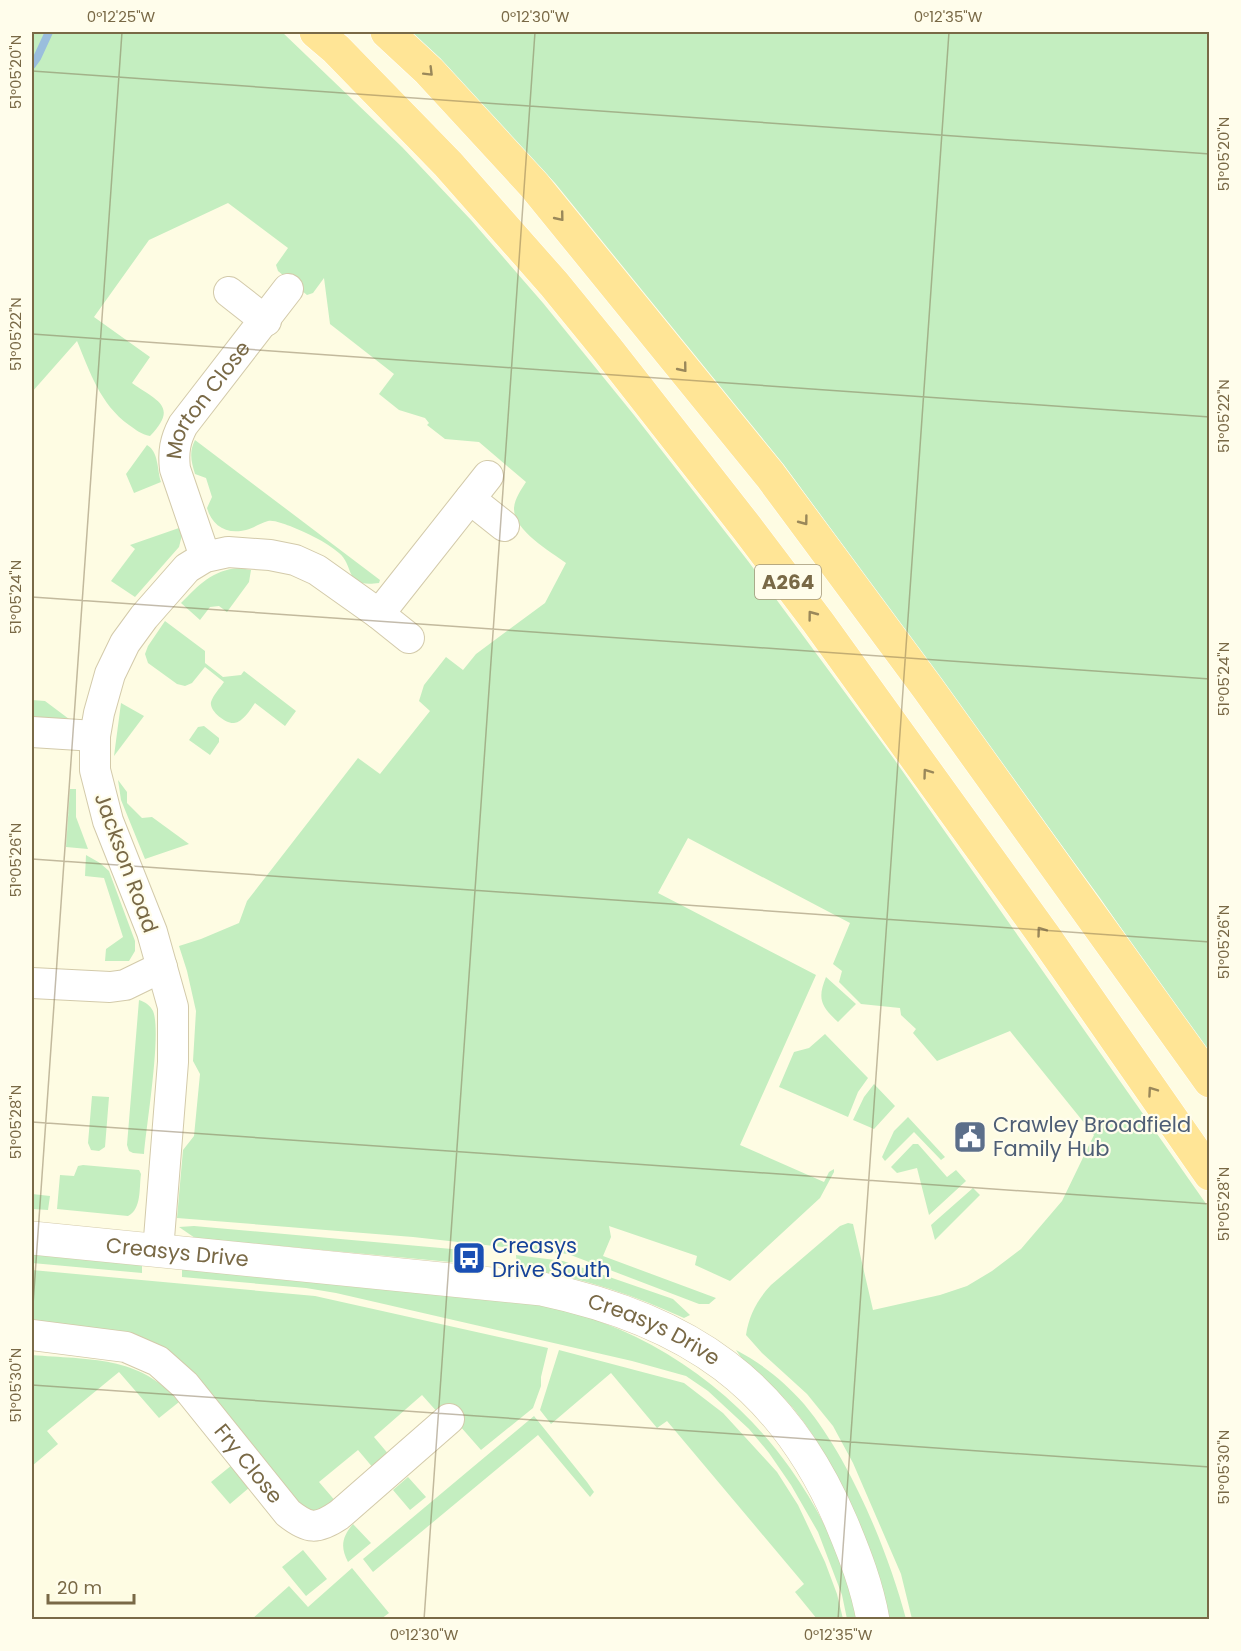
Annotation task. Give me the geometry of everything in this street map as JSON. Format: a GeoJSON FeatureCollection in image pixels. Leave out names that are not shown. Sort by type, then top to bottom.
{"type":"FeatureCollection","features":[{"type":"Feature","properties":{"kind":"highway","name":"A264"},"geometry":{"type":"LineString","coordinates":[[316,32],[448,164],[554,284],[607,349],[811,613],[1045,937],[1209,1174]]}},
{"type":"Feature","properties":{"kind":"highway","name":"A264"},"geometry":{"type":"LineString","coordinates":[[387,32],[436,79],[534,185],[770,475],[934,696],[1209,1081]]}},
{"type":"Feature","properties":{"kind":"street","name":"Morton Close"},"geometry":{"type":"LineString","coordinates":[[206,557],[175,469],[173,455],[175,440],[183,425],[288,290]]}},
{"type":"Feature","properties":{"kind":"street"},"geometry":{"type":"LineString","coordinates":[[229,292],[266,321]]}},
{"type":"Feature","properties":{"kind":"street"},"geometry":{"type":"LineString","coordinates":[[379,614],[479,488],[504,526]]}},
{"type":"Feature","properties":{"kind":"street","name":"Jackson Road"},"geometry":{"type":"LineString","coordinates":[[158,1251],[174,1029],[173,1007],[152,932],[100,797],[95,770],[95,736],[110,674],[125,644],[174,582],[188,568],[206,557],[228,552],[248,552],[295,560],[318,570],[409,638]]}},
{"type":"Feature","properties":{"kind":"street"},"geometry":{"type":"LineString","coordinates":[[32,732],[95,736]]}},
{"type":"Feature","properties":{"kind":"street"},"geometry":{"type":"LineString","coordinates":[[32,982],[110,987],[125,985],[162,967]]}},
{"type":"Feature","properties":{"kind":"street","name":"Creasys Drive"},"geometry":{"type":"LineString","coordinates":[[32,1238],[542,1289],[604,1305],[669,1330],[699,1347],[745,1382],[792,1434],[818,1474],[837,1512],[863,1580],[873,1620]]}},
{"type":"Feature","properties":{"kind":"street","name":"Fry Close"},"geometry":{"type":"LineString","coordinates":[[32,1335],[126,1347],[158,1361],[185,1385],[288,1513],[311,1527],[326,1524],[339,1515],[449,1419]]}},
{"type":"Feature","properties":{"kind":"green space"},"geometry":{"type":"Polygon","coordinates":[[[32,32],[282,32],[402,147],[471,220],[543,303],[634,415],[748,561],[894,759],[1209,1208],[1209,1619],[912,1619],[901,1574],[853,1463],[833,1426],[807,1394],[762,1353],[746,1335],[752,1314],[771,1285],[840,1226],[848,1223],[853,1224],[873,1310],[940,1295],[967,1286],[1021,1249],[1062,1201],[1094,1135],[1010,1031],[937,1061],[913,1033],[916,1029],[901,1015],[900,1008],[861,1004],[839,982],[842,971],[833,964],[850,923],[688,838],[658,893],[816,975],[740,1145],[824,1182],[829,1172],[834,1169],[820,1198],[730,1281],[695,1265],[697,1256],[609,1226],[611,1237],[603,1256],[716,1298],[709,1304],[699,1304],[568,1254],[413,1237],[177,1218],[183,1150],[194,1136],[200,1074],[193,1061],[196,1011],[179,946],[239,923],[247,901],[358,758],[380,774],[430,711],[419,701],[424,685],[446,657],[463,670],[476,654],[545,603],[566,563],[526,532],[515,516],[514,508],[518,494],[526,482],[479,442],[445,439],[427,425],[429,423],[425,418],[399,410],[379,394],[394,374],[330,324],[324,278],[313,293],[307,295],[278,271],[276,265],[288,248],[228,203],[149,240],[94,317],[150,357],[132,383],[156,400],[164,411],[159,426],[150,436],[129,425],[110,407],[97,387],[77,341],[32,392],[32,32]]]}},
{"type":"Feature","properties":{"kind":"green space"},"geometry":{"type":"Polygon","coordinates":[[[411,32],[1209,32],[1209,1055],[1100,898],[784,465],[555,183],[411,32]]]}},
{"type":"Feature","properties":{"kind":"green space"},"geometry":{"type":"Polygon","coordinates":[[[195,440],[380,580],[379,583],[368,584],[355,579],[339,553],[322,541],[290,526],[268,521],[246,530],[233,531],[221,528],[213,520],[207,508],[212,497],[206,478],[195,474],[192,465],[191,453],[195,440]]]}},
{"type":"Feature","properties":{"kind":"green space"},"geometry":{"type":"Polygon","coordinates":[[[147,445],[156,457],[161,482],[134,493],[126,474],[147,445]]]}},
{"type":"Feature","properties":{"kind":"green space"},"geometry":{"type":"Polygon","coordinates":[[[179,528],[182,535],[179,547],[135,597],[111,581],[135,549],[130,545],[179,528]]]}},
{"type":"Feature","properties":{"kind":"green space"},"geometry":{"type":"Polygon","coordinates":[[[239,568],[251,570],[249,582],[227,612],[219,606],[210,607],[200,620],[181,603],[214,575],[239,568]]]}},
{"type":"Feature","properties":{"kind":"green space"},"geometry":{"type":"Polygon","coordinates":[[[165,621],[205,651],[205,663],[223,677],[241,675],[244,671],[296,711],[285,726],[255,703],[237,722],[231,723],[223,719],[215,713],[211,702],[224,682],[205,667],[192,683],[185,686],[177,684],[148,663],[145,654],[148,646],[165,621]]]}},
{"type":"Feature","properties":{"kind":"green space"},"geometry":{"type":"Polygon","coordinates":[[[32,700],[45,701],[69,719],[32,717],[32,700]]]}},
{"type":"Feature","properties":{"kind":"green space"},"geometry":{"type":"Polygon","coordinates":[[[121,703],[144,716],[114,756],[121,703]]]}},
{"type":"Feature","properties":{"kind":"green space"},"geometry":{"type":"Polygon","coordinates":[[[204,726],[219,738],[219,742],[210,755],[189,740],[198,727],[204,726]]]}},
{"type":"Feature","properties":{"kind":"green space"},"geometry":{"type":"Polygon","coordinates":[[[118,780],[127,792],[127,803],[142,818],[152,817],[189,844],[145,859],[121,800],[118,780]]]}},
{"type":"Feature","properties":{"kind":"green space"},"geometry":{"type":"Polygon","coordinates":[[[70,789],[76,789],[76,817],[88,849],[66,847],[70,789]]]}},
{"type":"Feature","properties":{"kind":"green space"},"geometry":{"type":"Polygon","coordinates":[[[86,855],[109,871],[135,941],[135,951],[129,961],[105,961],[106,949],[123,937],[104,878],[85,876],[86,855]]]}},
{"type":"Feature","properties":{"kind":"green space"},"geometry":{"type":"Polygon","coordinates":[[[826,977],[856,1004],[838,1022],[822,1002],[826,977]]]}},
{"type":"Feature","properties":{"kind":"green space"},"geometry":{"type":"Polygon","coordinates":[[[139,1000],[153,1011],[156,1038],[144,1154],[129,1151],[127,1145],[139,1000]]]}},
{"type":"Feature","properties":{"kind":"green space"},"geometry":{"type":"Polygon","coordinates":[[[825,1034],[868,1078],[858,1092],[848,1117],[779,1087],[794,1052],[809,1048],[825,1034]]]}},
{"type":"Feature","properties":{"kind":"green space"},"geometry":{"type":"Polygon","coordinates":[[[874,1084],[895,1106],[874,1129],[853,1120],[864,1097],[874,1084]]]}},
{"type":"Feature","properties":{"kind":"green space"},"geometry":{"type":"Polygon","coordinates":[[[92,1096],[109,1097],[105,1147],[99,1151],[91,1150],[88,1143],[92,1096]]]}},
{"type":"Feature","properties":{"kind":"green space"},"geometry":{"type":"Polygon","coordinates":[[[908,1117],[945,1157],[941,1160],[914,1132],[885,1161],[882,1157],[894,1131],[908,1117]]]}},
{"type":"Feature","properties":{"kind":"green space"},"geometry":{"type":"Polygon","coordinates":[[[913,1144],[918,1144],[947,1177],[956,1170],[966,1181],[929,1215],[917,1168],[897,1173],[891,1167],[913,1144]]]}},
{"type":"Feature","properties":{"kind":"green space"},"geometry":{"type":"Polygon","coordinates":[[[78,1166],[139,1170],[141,1174],[139,1197],[132,1213],[128,1216],[57,1209],[60,1175],[74,1176],[78,1166]]]}},
{"type":"Feature","properties":{"kind":"green space"},"geometry":{"type":"Polygon","coordinates":[[[973,1188],[980,1195],[935,1240],[931,1225],[973,1188]]]}},
{"type":"Feature","properties":{"kind":"green space"},"geometry":{"type":"Polygon","coordinates":[[[32,1194],[50,1196],[48,1210],[32,1209],[32,1194]]]}},
{"type":"Feature","properties":{"kind":"green space"},"geometry":{"type":"Polygon","coordinates":[[[194,1226],[463,1250],[461,1263],[195,1238],[179,1227],[194,1226]]]}},
{"type":"Feature","properties":{"kind":"green space"},"geometry":{"type":"Polygon","coordinates":[[[32,1253],[142,1264],[142,1273],[32,1263],[32,1253]]]}},
{"type":"Feature","properties":{"kind":"green space"},"geometry":{"type":"Polygon","coordinates":[[[516,1255],[563,1261],[673,1299],[690,1315],[684,1318],[623,1293],[560,1275],[517,1268],[516,1255]]]}},
{"type":"Feature","properties":{"kind":"green space"},"geometry":{"type":"Polygon","coordinates":[[[182,1268],[515,1300],[556,1308],[595,1320],[633,1336],[670,1356],[704,1379],[735,1405],[764,1435],[802,1485],[823,1521],[847,1579],[857,1619],[847,1619],[842,1595],[818,1532],[791,1485],[769,1453],[749,1429],[708,1391],[686,1376],[632,1361],[336,1293],[306,1288],[182,1277],[182,1268]]]}},
{"type":"Feature","properties":{"kind":"green space"},"geometry":{"type":"Polygon","coordinates":[[[32,1270],[315,1296],[548,1348],[541,1386],[533,1408],[481,1450],[445,1409],[439,1414],[422,1395],[374,1437],[390,1456],[374,1469],[358,1450],[319,1482],[337,1503],[321,1510],[312,1510],[297,1502],[200,1383],[32,1326],[32,1270]]]}},
{"type":"Feature","properties":{"kind":"green space"},"geometry":{"type":"Polygon","coordinates":[[[559,1350],[684,1383],[723,1413],[777,1472],[798,1505],[825,1562],[837,1594],[843,1619],[817,1619],[795,1592],[804,1584],[667,1421],[657,1428],[611,1373],[551,1424],[540,1410],[559,1350]]]}},
{"type":"Feature","properties":{"kind":"green space"},"geometry":{"type":"Polygon","coordinates":[[[736,1350],[772,1374],[797,1396],[837,1451],[878,1536],[906,1619],[889,1619],[877,1573],[860,1528],[839,1481],[814,1436],[786,1400],[748,1366],[736,1350]]]}},
{"type":"Feature","properties":{"kind":"green space"},"geometry":{"type":"Polygon","coordinates":[[[32,1355],[93,1360],[130,1368],[164,1387],[179,1402],[159,1418],[119,1372],[47,1431],[58,1444],[32,1466],[32,1355]]]}},
{"type":"Feature","properties":{"kind":"green space"},"geometry":{"type":"Polygon","coordinates":[[[534,1416],[594,1492],[590,1497],[538,1435],[373,1572],[363,1559],[534,1416]]]}},
{"type":"Feature","properties":{"kind":"green space"},"geometry":{"type":"Polygon","coordinates":[[[232,1465],[250,1487],[230,1504],[211,1482],[232,1465]]]}},
{"type":"Feature","properties":{"kind":"green space"},"geometry":{"type":"Polygon","coordinates":[[[408,1477],[426,1497],[410,1510],[393,1490],[408,1477]]]}},
{"type":"Feature","properties":{"kind":"green space"},"geometry":{"type":"Polygon","coordinates":[[[353,1524],[371,1543],[348,1562],[343,1542],[353,1524]]]}},
{"type":"Feature","properties":{"kind":"green space"},"geometry":{"type":"Polygon","coordinates":[[[303,1550],[327,1579],[306,1596],[282,1567],[303,1550]]]}},
{"type":"Feature","properties":{"kind":"green space"},"geometry":{"type":"Polygon","coordinates":[[[352,1568],[389,1613],[381,1619],[252,1619],[289,1586],[308,1607],[352,1568]]]}},
{"type":"Feature","properties":{"kind":"waterway"},"geometry":{"type":"LineString","coordinates":[[32,65],[49,32]]}},
{"type":"Feature","properties":{"kind":"place","name":"Crawley Broadfield Family Hub"},"geometry":{"type":"Point","coordinates":[970,1137]}},
{"type":"Feature","properties":{"kind":"place","name":"Creasys Drive South"},"geometry":{"type":"Point","coordinates":[469,1258]}}]}
